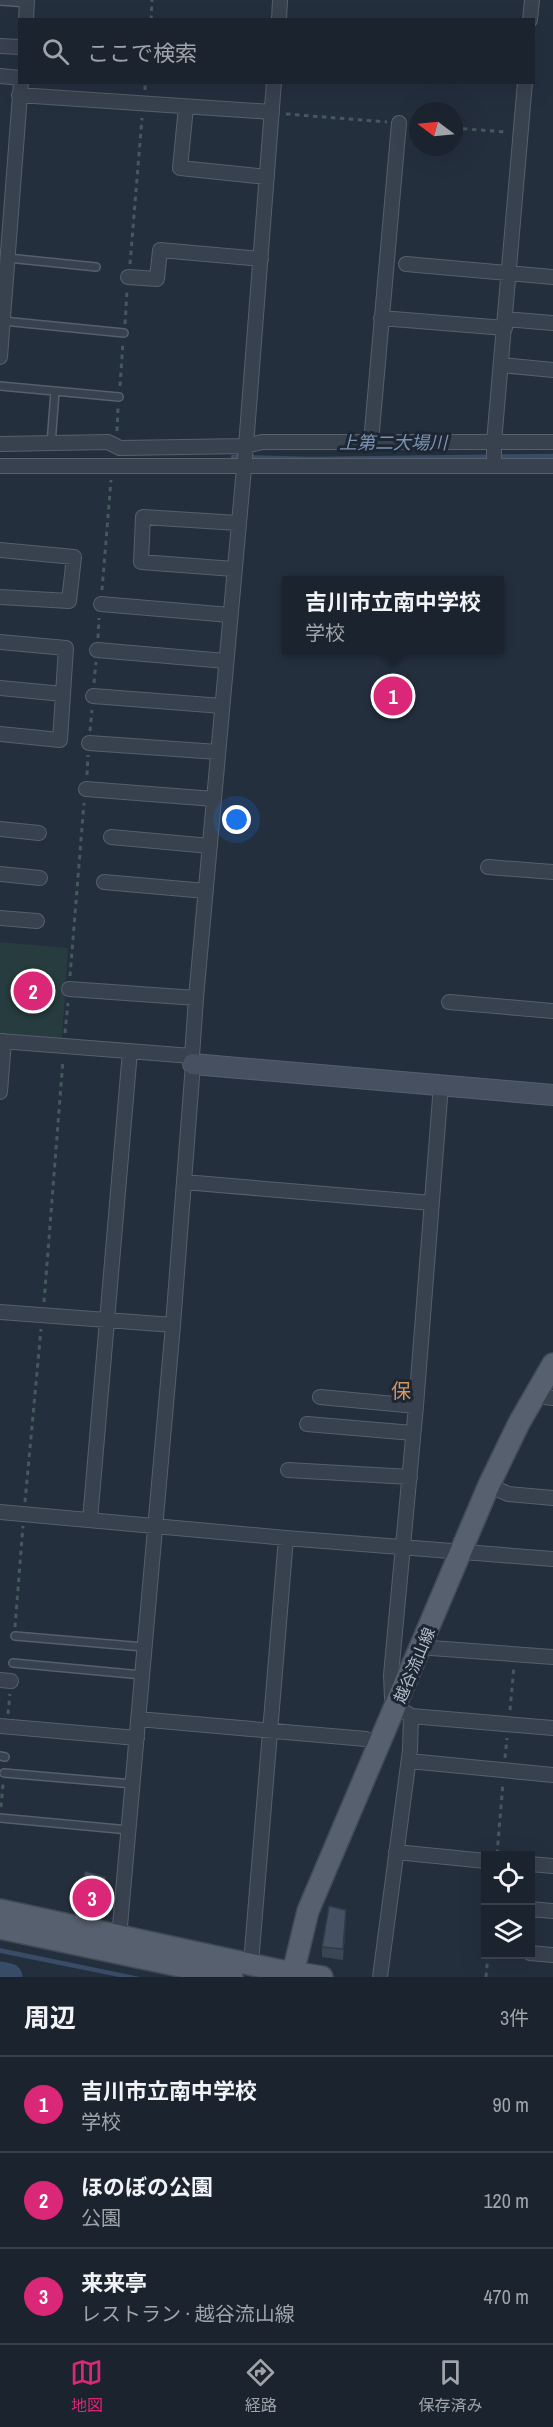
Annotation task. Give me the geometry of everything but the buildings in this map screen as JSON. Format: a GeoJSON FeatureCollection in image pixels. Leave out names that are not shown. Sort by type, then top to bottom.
{"type":"FeatureCollection","features":[{"type":"Feature","properties":{"kind":"main road","name":"越谷流山線"},"geometry":{"type":"LineString","coordinates":[[292,1975],[308,1911],[380,1744],[404,1711],[423,1644],[489,1485],[544,1397],[553,1364]]}},
{"type":"Feature","properties":{"kind":"main road"},"geometry":{"type":"LineString","coordinates":[[0,1910],[251,1963],[292,1975],[322,1977]]}},
{"type":"Feature","properties":{"kind":"main road"},"geometry":{"type":"LineString","coordinates":[[0,1928],[232,1977]]}},
{"type":"Feature","properties":{"kind":"street"},"geometry":{"type":"LineString","coordinates":[[279,18],[280,0]]}},
{"type":"Feature","properties":{"kind":"street"},"geometry":{"type":"LineString","coordinates":[[531,18],[532,0]]}},
{"type":"Feature","properties":{"kind":"street"},"geometry":{"type":"LineString","coordinates":[[26,18],[27,2]]}},
{"type":"Feature","properties":{"kind":"street"},"geometry":{"type":"LineString","coordinates":[[0,46],[18,47]]}},
{"type":"Feature","properties":{"kind":"street"},"geometry":{"type":"LineString","coordinates":[[0,76],[18,78]]}},
{"type":"Feature","properties":{"kind":"street"},"geometry":{"type":"LineString","coordinates":[[119,1936],[173,1325],[196,998],[245,449],[274,84]]}},
{"type":"Feature","properties":{"kind":"street"},"geometry":{"type":"LineString","coordinates":[[494,466],[494,442],[506,324],[525,84]]}},
{"type":"Feature","properties":{"kind":"street"},"geometry":{"type":"LineString","coordinates":[[0,357],[20,89],[186,107],[272,112]]}},
{"type":"Feature","properties":{"kind":"street"},"geometry":{"type":"LineString","coordinates":[[186,107],[180,168],[267,177]]}},
{"type":"Feature","properties":{"kind":"street"},"geometry":{"type":"LineString","coordinates":[[371,442],[399,123]]}},
{"type":"Feature","properties":{"kind":"street"},"geometry":{"type":"LineString","coordinates":[[128,277],[157,279],[160,250],[261,259]]}},
{"type":"Feature","properties":{"kind":"street"},"geometry":{"type":"LineString","coordinates":[[406,264],[553,277]]}},
{"type":"Feature","properties":{"kind":"street"},"geometry":{"type":"LineString","coordinates":[[381,318],[506,324],[553,323]]}},
{"type":"Feature","properties":{"kind":"street"},"geometry":{"type":"LineString","coordinates":[[502,365],[553,370]]}},
{"type":"Feature","properties":{"kind":"street"},"geometry":{"type":"LineString","coordinates":[[0,444],[108,442],[120,448],[245,449],[262,442],[553,442]]}},
{"type":"Feature","properties":{"kind":"street"},"geometry":{"type":"LineString","coordinates":[[0,466],[553,466]]}},
{"type":"Feature","properties":{"kind":"street"},"geometry":{"type":"LineString","coordinates":[[234,569],[141,562],[143,518],[238,523]]}},
{"type":"Feature","properties":{"kind":"street"},"geometry":{"type":"LineString","coordinates":[[0,550],[74,557],[69,601],[0,597]]}},
{"type":"Feature","properties":{"kind":"street"},"geometry":{"type":"LineString","coordinates":[[101,604],[230,615]]}},
{"type":"Feature","properties":{"kind":"street"},"geometry":{"type":"LineString","coordinates":[[0,642],[66,648],[60,740],[0,734]]}},
{"type":"Feature","properties":{"kind":"street"},"geometry":{"type":"LineString","coordinates":[[97,650],[226,660]]}},
{"type":"Feature","properties":{"kind":"street"},"geometry":{"type":"LineString","coordinates":[[0,688],[63,694]]}},
{"type":"Feature","properties":{"kind":"street"},"geometry":{"type":"LineString","coordinates":[[93,696],[222,706]]}},
{"type":"Feature","properties":{"kind":"street"},"geometry":{"type":"LineString","coordinates":[[89,743],[218,752]]}},
{"type":"Feature","properties":{"kind":"street"},"geometry":{"type":"LineString","coordinates":[[86,789],[214,799]]}},
{"type":"Feature","properties":{"kind":"street"},"geometry":{"type":"LineString","coordinates":[[0,829],[39,833]]}},
{"type":"Feature","properties":{"kind":"street"},"geometry":{"type":"LineString","coordinates":[[111,837],[210,846]]}},
{"type":"Feature","properties":{"kind":"street"},"geometry":{"type":"LineString","coordinates":[[488,867],[553,872]]}},
{"type":"Feature","properties":{"kind":"street"},"geometry":{"type":"LineString","coordinates":[[0,874],[40,878]]}},
{"type":"Feature","properties":{"kind":"street"},"geometry":{"type":"LineString","coordinates":[[104,882],[206,891]]}},
{"type":"Feature","properties":{"kind":"street"},"geometry":{"type":"LineString","coordinates":[[0,918],[37,921]]}},
{"type":"Feature","properties":{"kind":"street"},"geometry":{"type":"LineString","coordinates":[[69,988],[196,998]]}},
{"type":"Feature","properties":{"kind":"street"},"geometry":{"type":"LineString","coordinates":[[448,1002],[553,1011]]}},
{"type":"Feature","properties":{"kind":"street"},"geometry":{"type":"LineString","coordinates":[[0,1092],[2,1041],[130,1051],[193,1060],[553,1095]]}},
{"type":"Feature","properties":{"kind":"street"},"geometry":{"type":"LineString","coordinates":[[90,1520],[130,1051]]}},
{"type":"Feature","properties":{"kind":"street"},"geometry":{"type":"LineString","coordinates":[[380,1977],[409,1761],[404,1711],[392,1698],[391,1675],[410,1477],[441,1085]]}},
{"type":"Feature","properties":{"kind":"street"},"geometry":{"type":"LineString","coordinates":[[184,1182],[432,1203]]}},
{"type":"Feature","properties":{"kind":"street"},"geometry":{"type":"LineString","coordinates":[[0,1312],[173,1325]]}},
{"type":"Feature","properties":{"kind":"street"},"geometry":{"type":"LineString","coordinates":[[320,1397],[416,1406]]}},
{"type":"Feature","properties":{"kind":"street"},"geometry":{"type":"LineString","coordinates":[[307,1424],[413,1433]]}},
{"type":"Feature","properties":{"kind":"street"},"geometry":{"type":"LineString","coordinates":[[288,1470],[410,1477]]}},
{"type":"Feature","properties":{"kind":"street"},"geometry":{"type":"LineString","coordinates":[[489,1485],[508,1494],[553,1498]]}},
{"type":"Feature","properties":{"kind":"street"},"geometry":{"type":"LineString","coordinates":[[0,1512],[402,1548],[553,1559]]}},
{"type":"Feature","properties":{"kind":"street"},"geometry":{"type":"LineString","coordinates":[[251,1963],[286,1538]]}},
{"type":"Feature","properties":{"kind":"street"},"geometry":{"type":"LineString","coordinates":[[423,1644],[431,1648],[553,1658]]}},
{"type":"Feature","properties":{"kind":"street"},"geometry":{"type":"LineString","coordinates":[[404,1711],[553,1728]]}},
{"type":"Feature","properties":{"kind":"street"},"geometry":{"type":"LineString","coordinates":[[138,1719],[271,1729],[366,1739],[380,1744]]}},
{"type":"Feature","properties":{"kind":"street"},"geometry":{"type":"LineString","coordinates":[[0,1726],[137,1738]]}},
{"type":"Feature","properties":{"kind":"street"},"geometry":{"type":"LineString","coordinates":[[409,1761],[553,1775]]}},
{"type":"Feature","properties":{"kind":"street"},"geometry":{"type":"LineString","coordinates":[[396,1852],[481,1860]]}},
{"type":"Feature","properties":{"kind":"street"},"geometry":{"type":"LineString","coordinates":[[535,1864],[553,1866]]}},
{"type":"Feature","properties":{"kind":"street"},"geometry":{"type":"LineString","coordinates":[[535,1909],[553,1911]]}},
{"type":"Feature","properties":{"kind":"street"},"geometry":{"type":"LineString","coordinates":[[535,1953],[553,1955]]}},
{"type":"Feature","properties":{"kind":"lane"},"geometry":{"type":"LineString","coordinates":[[0,1],[27,2]]}},
{"type":"Feature","properties":{"kind":"lane"},"geometry":{"type":"LineString","coordinates":[[8,258],[96,267]]}},
{"type":"Feature","properties":{"kind":"lane"},"geometry":{"type":"LineString","coordinates":[[3,321],[124,333]]}},
{"type":"Feature","properties":{"kind":"lane"},"geometry":{"type":"LineString","coordinates":[[0,386],[119,398]]}},
{"type":"Feature","properties":{"kind":"lane"},"geometry":{"type":"LineString","coordinates":[[51,444],[56,392]]}},
{"type":"Feature","properties":{"kind":"lane"},"geometry":{"type":"LineString","coordinates":[[15,1636],[144,1647]]}},
{"type":"Feature","properties":{"kind":"lane"},"geometry":{"type":"LineString","coordinates":[[13,1663],[142,1675]]}},
{"type":"Feature","properties":{"kind":"lane"},"geometry":{"type":"LineString","coordinates":[[4,1773],[133,1784]]}},
{"type":"Feature","properties":{"kind":"lane"},"geometry":{"type":"LineString","coordinates":[[0,1818],[129,1830]]}},
{"type":"Feature","properties":{"kind":"path"},"geometry":{"type":"LineString","coordinates":[[151,18],[152,0]]}},
{"type":"Feature","properties":{"kind":"path"},"geometry":{"type":"LineString","coordinates":[[272,112],[399,123]]}},
{"type":"Feature","properties":{"kind":"path"},"geometry":{"type":"LineString","coordinates":[[463,129],[521,133]]}},
{"type":"Feature","properties":{"kind":"path"},"geometry":{"type":"LineString","coordinates":[[24,1514],[43,1315],[113,466]]}},
{"type":"Feature","properties":{"kind":"path"},"geometry":{"type":"LineString","coordinates":[[486,1977],[488,1959]]}},
{"type":"Feature","properties":{"kind":"green space"},"geometry":{"type":"Polygon","coordinates":[[[0,942],[68,948],[62,1040],[0,1034],[0,942]]]}},
{"type":"Feature","properties":{"kind":"water"},"geometry":{"type":"Polygon","coordinates":[[[0,1948],[140,1977],[119,1977],[0,1953],[0,1948]]]}},
{"type":"Feature","properties":{"kind":"waterway","name":"上第二大場川"},"geometry":{"type":"LineString","coordinates":[[233,457],[311,459],[553,456]]}},
{"type":"Feature","properties":{"kind":"waterway"},"geometry":{"type":"LineString","coordinates":[[0,1975],[9,1977]]}},
{"type":"Feature","properties":{"kind":"place","name":"吉川市立南中学校"},"geometry":{"type":"Point","coordinates":[393,696]}},
{"type":"Feature","properties":{"kind":"place","name":"ほのぼの公園"},"geometry":{"type":"Point","coordinates":[33,991]}},
{"type":"Feature","properties":{"kind":"place","name":"来来亭"},"geometry":{"type":"Point","coordinates":[92,1898]}},
{"type":"Feature","properties":{"kind":"district","name":"保"},"geometry":{"type":"Point","coordinates":[401,1391]}}]}
